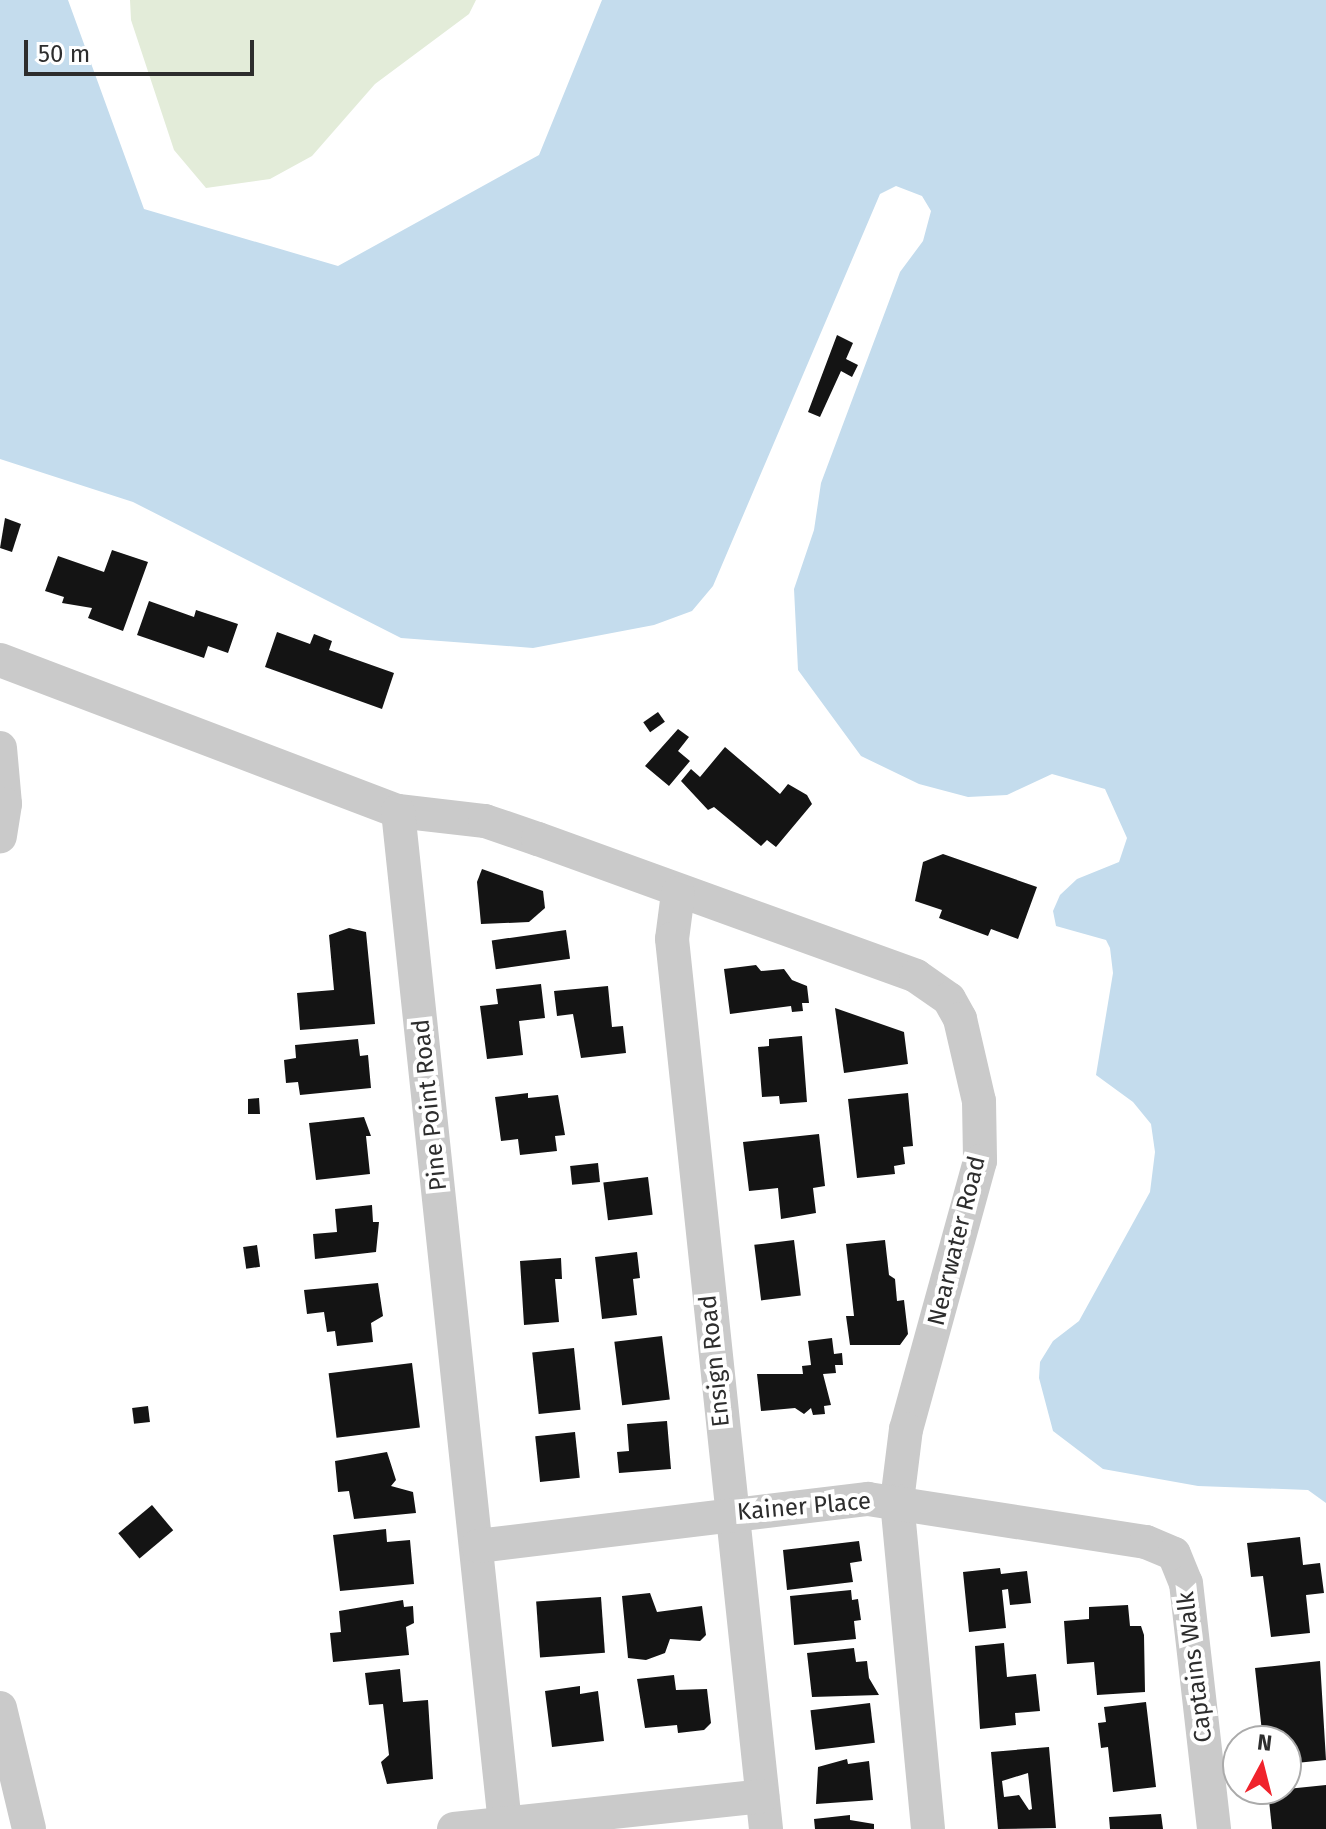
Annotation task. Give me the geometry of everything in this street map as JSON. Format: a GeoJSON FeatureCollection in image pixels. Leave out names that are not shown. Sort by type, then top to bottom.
{"type":"FeatureCollection","features":[{"type":"Feature","properties":{"kind":"street"},"geometry":{"type":"LineString","coordinates":[[0,660],[398,811]]}},
{"type":"Feature","properties":{"kind":"street"},"geometry":{"type":"LineString","coordinates":[[0,748],[5,804],[0,837]]}},
{"type":"Feature","properties":{"kind":"street","name":"Nearwater Road"},"geometry":{"type":"LineString","coordinates":[[398,811],[485,821],[678,893],[916,976],[940,989],[960,1019],[979,1101],[980,1161],[906,1429],[897,1501],[928,1829]]}},
{"type":"Feature","properties":{"kind":"street","name":"Pine Point Road"},"geometry":{"type":"LineString","coordinates":[[398,811],[505,1824]]}},
{"type":"Feature","properties":{"kind":"street","name":"Ensign Road"},"geometry":{"type":"LineString","coordinates":[[678,893],[672,939],[730,1513],[764,1812]]}},
{"type":"Feature","properties":{"kind":"street","name":"Kainer Place"},"geometry":{"type":"LineString","coordinates":[[478,1546],[730,1513],[897,1501],[938,1513],[1146,1542],[1174,1554]]}},
{"type":"Feature","properties":{"kind":"street","name":"Captains Walk"},"geometry":{"type":"LineString","coordinates":[[1174,1554],[1186,1583],[1214,1829]]}},
{"type":"Feature","properties":{"kind":"street"},"geometry":{"type":"LineString","coordinates":[[0,1708],[29,1829]]}},
{"type":"Feature","properties":{"kind":"street"},"geometry":{"type":"LineString","coordinates":[[454,1829],[764,1812]]}},
{"type":"Feature","properties":{"kind":"green space"},"geometry":{"type":"Polygon","coordinates":[[[130,0],[476,0],[469,14],[375,84],[312,156],[270,179],[206,188],[174,150],[131,20],[130,0]]]}},
{"type":"Feature","properties":{"kind":"water"},"geometry":{"type":"Polygon","coordinates":[[[0,0],[68,0],[144,209],[338,266],[539,155],[602,0],[1326,0],[1326,1503],[1308,1490],[1198,1486],[1103,1469],[1053,1431],[1039,1378],[1040,1362],[1053,1341],[1079,1321],[1150,1192],[1155,1152],[1151,1124],[1133,1102],[1096,1075],[1113,973],[1110,948],[1106,940],[1056,926],[1053,911],[1060,895],[1077,879],[1119,862],[1127,838],[1105,789],[1052,774],[1007,795],[968,797],[919,784],[861,756],[798,670],[794,589],[814,530],[821,483],[900,272],[923,241],[931,211],[922,196],[896,186],[880,194],[713,586],[692,611],[654,625],[533,648],[401,638],[133,502],[0,459],[0,0]]]}},
{"type":"Feature","properties":{"kind":"building"},"geometry":{"type":"Polygon","coordinates":[[[837,335],[853,343],[846,359],[858,365],[852,377],[841,371],[820,417],[808,412],[837,335]]]}},
{"type":"Feature","properties":{"kind":"building"},"geometry":{"type":"Polygon","coordinates":[[[5,518],[21,524],[12,552],[0,548],[5,518]]]}},
{"type":"Feature","properties":{"kind":"building"},"geometry":{"type":"Polygon","coordinates":[[[112,550],[148,562],[123,631],[88,618],[92,608],[62,603],[64,597],[45,591],[58,556],[104,572],[112,550]]]}},
{"type":"Feature","properties":{"kind":"building"},"geometry":{"type":"Polygon","coordinates":[[[149,601],[194,617],[196,610],[238,624],[228,653],[208,646],[204,658],[137,635],[149,601]]]}},
{"type":"Feature","properties":{"kind":"building"},"geometry":{"type":"Polygon","coordinates":[[[277,632],[310,644],[314,634],[332,641],[329,650],[394,673],[382,709],[265,667],[277,632]]]}},
{"type":"Feature","properties":{"kind":"building"},"geometry":{"type":"Polygon","coordinates":[[[658,712],[665,722],[650,732],[643,722],[658,712]]]}},
{"type":"Feature","properties":{"kind":"building"},"geometry":{"type":"Polygon","coordinates":[[[678,729],[689,737],[678,751],[690,761],[669,786],[645,766],[678,729]]]}},
{"type":"Feature","properties":{"kind":"building"},"geometry":{"type":"Polygon","coordinates":[[[725,747],[780,794],[788,784],[807,795],[812,804],[776,847],[767,840],[761,846],[714,807],[708,810],[681,781],[691,769],[700,777],[725,747]]]}},
{"type":"Feature","properties":{"kind":"building"},"geometry":{"type":"Polygon","coordinates":[[[943,854],[1037,887],[1018,939],[991,929],[988,936],[939,918],[942,910],[915,901],[923,862],[943,854]]]}},
{"type":"Feature","properties":{"kind":"building"},"geometry":{"type":"Polygon","coordinates":[[[482,869],[543,891],[545,908],[529,922],[481,924],[477,882],[482,869]]]}},
{"type":"Feature","properties":{"kind":"building"},"geometry":{"type":"Polygon","coordinates":[[[349,928],[366,932],[375,1024],[300,1030],[297,993],[334,990],[329,935],[349,928]]]}},
{"type":"Feature","properties":{"kind":"building"},"geometry":{"type":"Polygon","coordinates":[[[566,930],[570,959],[496,969],[492,940],[566,930]]]}},
{"type":"Feature","properties":{"kind":"building"},"geometry":{"type":"Polygon","coordinates":[[[756,965],[761,971],[784,969],[792,980],[807,986],[809,1003],[802,1003],[803,1011],[792,1012],[791,1006],[730,1014],[724,969],[756,965]]]}},
{"type":"Feature","properties":{"kind":"building"},"geometry":{"type":"Polygon","coordinates":[[[541,984],[545,1018],[519,1021],[523,1055],[487,1059],[480,1006],[498,1004],[496,989],[541,984]]]}},
{"type":"Feature","properties":{"kind":"building"},"geometry":{"type":"Polygon","coordinates":[[[608,986],[612,1027],[623,1026],[626,1053],[581,1058],[573,1014],[557,1016],[554,991],[608,986]]]}},
{"type":"Feature","properties":{"kind":"building"},"geometry":{"type":"Polygon","coordinates":[[[835,1008],[904,1032],[908,1064],[844,1073],[835,1008]]]}},
{"type":"Feature","properties":{"kind":"building"},"geometry":{"type":"Polygon","coordinates":[[[802,1036],[807,1102],[780,1104],[779,1096],[762,1097],[758,1047],[769,1046],[769,1039],[802,1036]]]}},
{"type":"Feature","properties":{"kind":"building"},"geometry":{"type":"Polygon","coordinates":[[[358,1039],[360,1056],[368,1055],[371,1088],[300,1095],[298,1082],[286,1083],[284,1060],[296,1058],[295,1045],[358,1039]]]}},
{"type":"Feature","properties":{"kind":"building"},"geometry":{"type":"Polygon","coordinates":[[[528,1093],[528,1098],[558,1095],[565,1135],[555,1136],[557,1151],[520,1155],[518,1139],[501,1141],[495,1097],[528,1093]]]}},
{"type":"Feature","properties":{"kind":"building"},"geometry":{"type":"Polygon","coordinates":[[[908,1093],[913,1146],[903,1147],[905,1164],[894,1166],[895,1174],[857,1178],[848,1099],[908,1093]]]}},
{"type":"Feature","properties":{"kind":"building"},"geometry":{"type":"Polygon","coordinates":[[[259,1098],[260,1114],[248,1114],[248,1099],[259,1098]]]}},
{"type":"Feature","properties":{"kind":"building"},"geometry":{"type":"Polygon","coordinates":[[[364,1117],[371,1136],[366,1136],[370,1174],[316,1180],[309,1123],[364,1117]]]}},
{"type":"Feature","properties":{"kind":"building"},"geometry":{"type":"Polygon","coordinates":[[[819,1134],[825,1186],[813,1188],[816,1213],[781,1219],[778,1188],[749,1191],[743,1142],[819,1134]]]}},
{"type":"Feature","properties":{"kind":"building"},"geometry":{"type":"Polygon","coordinates":[[[598,1163],[600,1182],[572,1185],[570,1166],[598,1163]]]}},
{"type":"Feature","properties":{"kind":"building"},"geometry":{"type":"Polygon","coordinates":[[[648,1177],[653,1215],[608,1220],[603,1182],[648,1177]]]}},
{"type":"Feature","properties":{"kind":"building"},"geometry":{"type":"Polygon","coordinates":[[[372,1205],[373,1222],[379,1222],[376,1252],[315,1259],[313,1234],[337,1232],[335,1209],[372,1205]]]}},
{"type":"Feature","properties":{"kind":"building"},"geometry":{"type":"Polygon","coordinates":[[[794,1240],[801,1296],[761,1300],[754,1245],[794,1240]]]}},
{"type":"Feature","properties":{"kind":"building"},"geometry":{"type":"Polygon","coordinates":[[[885,1240],[889,1275],[895,1279],[897,1301],[904,1300],[908,1334],[900,1345],[850,1345],[846,1316],[854,1316],[846,1244],[885,1240]]]}},
{"type":"Feature","properties":{"kind":"building"},"geometry":{"type":"Polygon","coordinates":[[[257,1245],[260,1267],[246,1269],[243,1247],[257,1245]]]}},
{"type":"Feature","properties":{"kind":"building"},"geometry":{"type":"Polygon","coordinates":[[[637,1252],[640,1278],[633,1279],[637,1315],[602,1319],[595,1257],[637,1252]]]}},
{"type":"Feature","properties":{"kind":"building"},"geometry":{"type":"Polygon","coordinates":[[[561,1258],[562,1279],[555,1279],[559,1322],[524,1325],[520,1261],[561,1258]]]}},
{"type":"Feature","properties":{"kind":"building"},"geometry":{"type":"Polygon","coordinates":[[[378,1283],[383,1316],[371,1323],[373,1342],[337,1346],[335,1331],[327,1332],[324,1312],[307,1314],[304,1290],[378,1283]]]}},
{"type":"Feature","properties":{"kind":"building"},"geometry":{"type":"Polygon","coordinates":[[[662,1336],[670,1400],[622,1405],[614,1342],[662,1336]]]}},
{"type":"Feature","properties":{"kind":"building"},"geometry":{"type":"Polygon","coordinates":[[[832,1338],[834,1354],[842,1353],[843,1365],[835,1365],[836,1373],[823,1374],[831,1405],[824,1406],[825,1414],[813,1415],[811,1408],[804,1414],[795,1408],[761,1411],[757,1374],[803,1374],[802,1366],[811,1365],[808,1341],[832,1338]]]}},
{"type":"Feature","properties":{"kind":"building"},"geometry":{"type":"Polygon","coordinates":[[[574,1348],[580,1410],[539,1414],[532,1352],[574,1348]]]}},
{"type":"Feature","properties":{"kind":"building"},"geometry":{"type":"Polygon","coordinates":[[[412,1363],[420,1428],[337,1438],[329,1373],[412,1363]]]}},
{"type":"Feature","properties":{"kind":"building"},"geometry":{"type":"Polygon","coordinates":[[[148,1406],[150,1422],[134,1424],[132,1408],[148,1406]]]}},
{"type":"Feature","properties":{"kind":"building"},"geometry":{"type":"Polygon","coordinates":[[[667,1421],[671,1469],[619,1473],[617,1452],[629,1451],[627,1424],[667,1421]]]}},
{"type":"Feature","properties":{"kind":"building"},"geometry":{"type":"Polygon","coordinates":[[[575,1432],[580,1478],[540,1482],[535,1436],[575,1432]]]}},
{"type":"Feature","properties":{"kind":"building"},"geometry":{"type":"Polygon","coordinates":[[[387,1452],[396,1480],[391,1486],[413,1492],[416,1513],[354,1519],[349,1491],[338,1492],[335,1461],[387,1452]]]}},
{"type":"Feature","properties":{"kind":"building"},"geometry":{"type":"Polygon","coordinates":[[[152,1505],[173,1530],[140,1559],[118,1533],[152,1505]]]}},
{"type":"Feature","properties":{"kind":"building"},"geometry":{"type":"Polygon","coordinates":[[[386,1529],[387,1542],[410,1540],[414,1584],[340,1591],[333,1535],[386,1529]]]}},
{"type":"Feature","properties":{"kind":"building"},"geometry":{"type":"Polygon","coordinates":[[[1300,1537],[1303,1565],[1320,1563],[1324,1593],[1306,1595],[1310,1633],[1271,1637],[1263,1576],[1251,1577],[1247,1543],[1300,1537]]]}},
{"type":"Feature","properties":{"kind":"building"},"geometry":{"type":"Polygon","coordinates":[[[859,1541],[862,1561],[850,1563],[853,1582],[787,1590],[783,1550],[859,1541]]]}},
{"type":"Feature","properties":{"kind":"building"},"geometry":{"type":"Polygon","coordinates":[[[1000,1568],[1001,1574],[1027,1571],[1031,1603],[1010,1605],[1008,1589],[1002,1590],[1006,1628],[969,1632],[963,1572],[1000,1568]]]}},
{"type":"Feature","properties":{"kind":"building"},"geometry":{"type":"Polygon","coordinates":[[[851,1590],[852,1600],[858,1599],[861,1620],[854,1621],[856,1639],[794,1645],[790,1596],[851,1590]]]}},
{"type":"Feature","properties":{"kind":"building"},"geometry":{"type":"Polygon","coordinates":[[[650,1593],[657,1612],[702,1606],[706,1635],[700,1641],[670,1639],[665,1653],[646,1660],[628,1658],[622,1596],[650,1593]]]}},
{"type":"Feature","properties":{"kind":"building"},"geometry":{"type":"Polygon","coordinates":[[[601,1597],[605,1653],[540,1657],[536,1602],[601,1597]]]}},
{"type":"Feature","properties":{"kind":"building"},"geometry":{"type":"Polygon","coordinates":[[[403,1600],[404,1607],[413,1606],[414,1623],[406,1627],[409,1655],[333,1662],[330,1633],[341,1632],[339,1611],[403,1600]]]}},
{"type":"Feature","properties":{"kind":"building"},"geometry":{"type":"Polygon","coordinates":[[[1128,1605],[1130,1626],[1141,1626],[1144,1635],[1145,1692],[1097,1695],[1094,1662],[1067,1664],[1064,1621],[1089,1619],[1089,1607],[1128,1605]]]}},
{"type":"Feature","properties":{"kind":"building"},"geometry":{"type":"Polygon","coordinates":[[[1004,1643],[1007,1677],[1036,1674],[1040,1711],[1015,1713],[1016,1725],[980,1729],[975,1646],[1004,1643]]]}},
{"type":"Feature","properties":{"kind":"building"},"geometry":{"type":"Polygon","coordinates":[[[854,1648],[856,1662],[867,1661],[869,1678],[879,1695],[812,1697],[807,1653],[854,1648]]]}},
{"type":"Feature","properties":{"kind":"building"},"geometry":{"type":"Polygon","coordinates":[[[1320,1661],[1326,1760],[1302,1762],[1302,1725],[1261,1725],[1255,1668],[1320,1661]]]}},
{"type":"Feature","properties":{"kind":"building"},"geometry":{"type":"Polygon","coordinates":[[[400,1669],[403,1702],[428,1700],[433,1779],[387,1784],[381,1762],[389,1755],[383,1704],[369,1705],[365,1673],[400,1669]]]}},
{"type":"Feature","properties":{"kind":"building"},"geometry":{"type":"Polygon","coordinates":[[[674,1675],[676,1690],[707,1689],[711,1723],[704,1730],[678,1733],[677,1725],[645,1728],[637,1679],[674,1675]]]}},
{"type":"Feature","properties":{"kind":"building"},"geometry":{"type":"Polygon","coordinates":[[[580,1686],[580,1694],[598,1691],[604,1741],[552,1747],[545,1691],[580,1686]]]}},
{"type":"Feature","properties":{"kind":"building"},"geometry":{"type":"Polygon","coordinates":[[[1146,1702],[1156,1787],[1113,1792],[1108,1747],[1101,1748],[1098,1723],[1106,1722],[1104,1707],[1146,1702]]]}},
{"type":"Feature","properties":{"kind":"building"},"geometry":{"type":"Polygon","coordinates":[[[870,1703],[875,1743],[815,1750],[810,1710],[870,1703]]]}},
{"type":"Feature","properties":{"kind":"building"},"geometry":{"type":"Polygon","coordinates":[[[1049,1747],[1056,1828],[998,1829],[991,1752],[1049,1747]],[[1028,1773],[1002,1781],[1004,1797],[1019,1795],[1029,1810],[1032,1809],[1028,1773]]]}},
{"type":"Feature","properties":{"kind":"building"},"geometry":{"type":"Polygon","coordinates":[[[847,1759],[848,1764],[869,1761],[873,1800],[816,1804],[818,1767],[847,1759]]]}},
{"type":"Feature","properties":{"kind":"building"},"geometry":{"type":"Polygon","coordinates":[[[1326,1785],[1326,1829],[1272,1829],[1269,1805],[1302,1805],[1302,1787],[1326,1785]]]}},
{"type":"Feature","properties":{"kind":"building"},"geometry":{"type":"Polygon","coordinates":[[[1161,1814],[1163,1829],[1110,1829],[1109,1817],[1161,1814]]]}},
{"type":"Feature","properties":{"kind":"building"},"geometry":{"type":"Polygon","coordinates":[[[850,1815],[850,1820],[874,1824],[874,1829],[815,1829],[814,1819],[850,1815]]]}}]}
